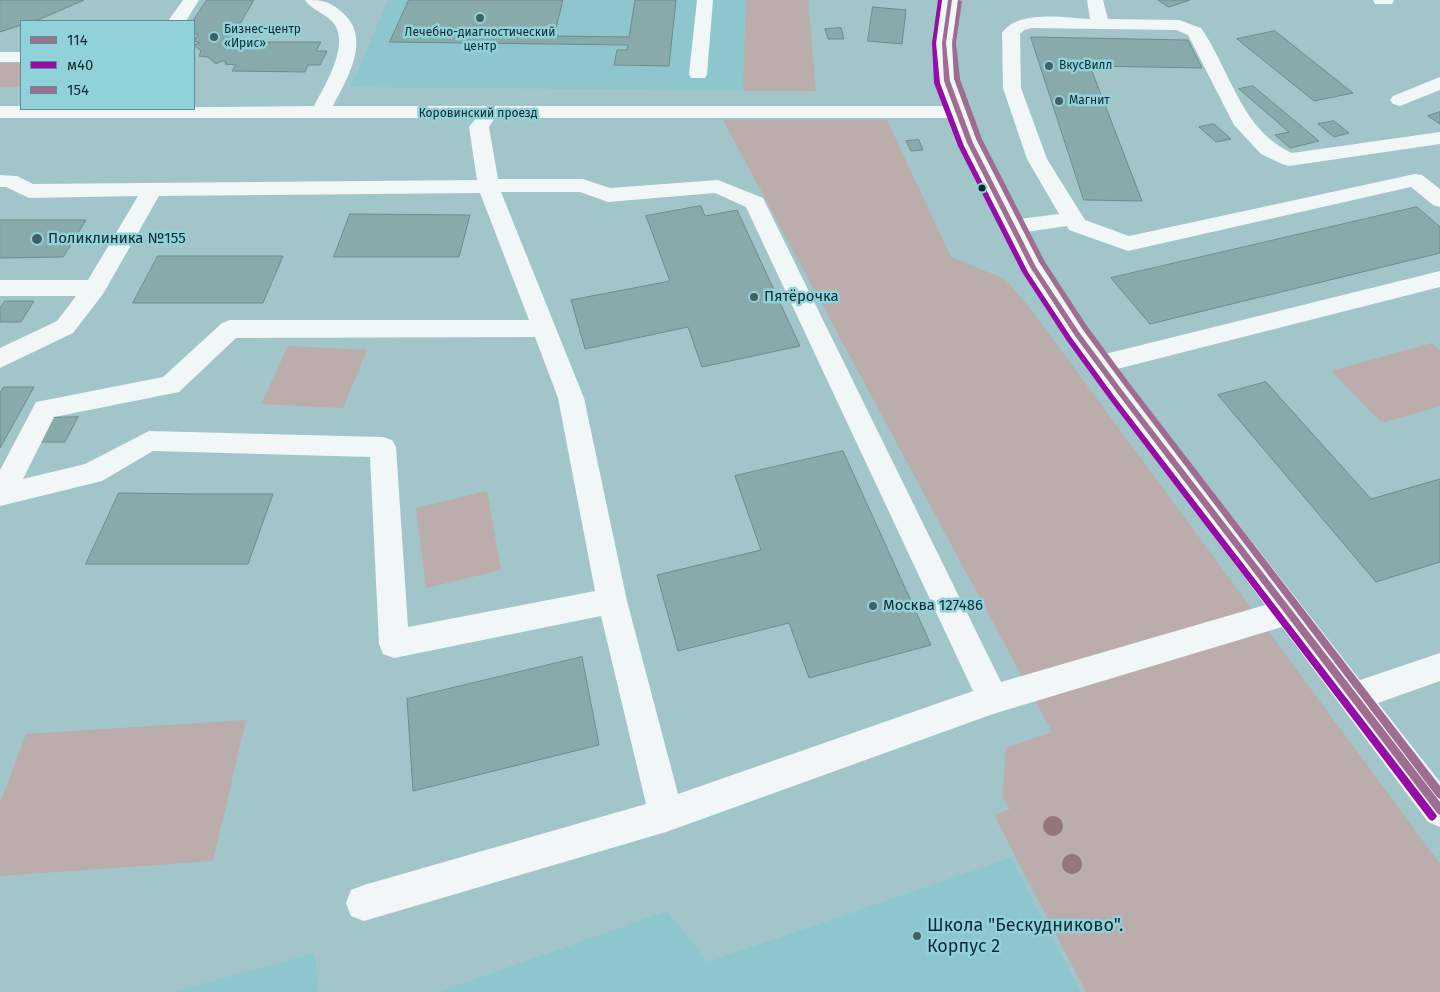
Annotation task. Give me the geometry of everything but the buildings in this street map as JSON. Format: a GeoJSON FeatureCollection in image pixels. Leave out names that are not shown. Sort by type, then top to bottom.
{"type":"FeatureCollection","features":[{"type":"Feature","properties":{"kind":"street"},"geometry":{"type":"LineString","coordinates":[[177,20],[191,0]]}},
{"type":"Feature","properties":{"kind":"street"},"geometry":{"type":"LineString","coordinates":[[313,0],[344,25],[349,44],[343,64],[320,113]]}},
{"type":"Feature","properties":{"kind":"street"},"geometry":{"type":"LineString","coordinates":[[698,74],[705,0]]}},
{"type":"Feature","properties":{"kind":"street"},"geometry":{"type":"LineString","coordinates":[[950,0],[944,43],[947,81],[957,112],[992,190],[1033,266],[1100,364],[1440,810]]}},
{"type":"Feature","properties":{"kind":"street"},"geometry":{"type":"LineString","coordinates":[[1095,0],[1100,24]]}},
{"type":"Feature","properties":{"kind":"street"},"geometry":{"type":"LineString","coordinates":[[1381,0],[1386,0]]}},
{"type":"Feature","properties":{"kind":"street"},"geometry":{"type":"LineString","coordinates":[[1440,138],[1289,160],[1268,150],[1241,121],[1195,32],[1179,25],[1032,23],[1018,26],[1011,33],[1012,88],[1037,159],[1077,225],[1128,244],[1415,180],[1440,200]]}},
{"type":"Feature","properties":{"kind":"street"},"geometry":{"type":"LineString","coordinates":[[0,57],[20,57]]}},
{"type":"Feature","properties":{"kind":"street"},"geometry":{"type":"LineString","coordinates":[[1400,100],[1440,83]]}},
{"type":"Feature","properties":{"kind":"street","name":"Коровинский проезд"},"geometry":{"type":"LineString","coordinates":[[0,112],[488,114],[957,112]]}},
{"type":"Feature","properties":{"kind":"street"},"geometry":{"type":"LineString","coordinates":[[488,114],[479,127],[488,185],[571,398],[612,601],[666,815]]}},
{"type":"Feature","properties":{"kind":"street"},"geometry":{"type":"LineString","coordinates":[[0,181],[10,180],[29,191],[583,185],[608,195],[718,186],[755,203],[993,699]]}},
{"type":"Feature","properties":{"kind":"street"},"geometry":{"type":"LineString","coordinates":[[0,359],[66,327],[95,288],[153,189]]}},
{"type":"Feature","properties":{"kind":"street"},"geometry":{"type":"LineString","coordinates":[[1012,227],[1072,219]]}},
{"type":"Feature","properties":{"kind":"street"},"geometry":{"type":"LineString","coordinates":[[1100,364],[1440,279]]}},
{"type":"Feature","properties":{"kind":"street"},"geometry":{"type":"LineString","coordinates":[[0,288],[95,288]]}},
{"type":"Feature","properties":{"kind":"street"},"geometry":{"type":"LineString","coordinates":[[545,328],[230,329],[170,385],[45,409],[0,495],[92,472],[149,441],[383,447],[394,644],[612,601]]}},
{"type":"Feature","properties":{"kind":"street"},"geometry":{"type":"LineString","coordinates":[[364,903],[666,815],[993,699],[1233,629],[1288,611]]}},
{"type":"Feature","properties":{"kind":"street"},"geometry":{"type":"LineString","coordinates":[[1353,697],[1440,667]]}},
{"type":"Feature","properties":{"kind":"shaded area"},"geometry":{"type":"Polygon","coordinates":[[[388,0],[808,0],[816,91],[351,87],[388,0]]]}},
{"type":"Feature","properties":{"kind":"shaded area"},"geometry":{"type":"Polygon","coordinates":[[[746,0],[808,0],[816,91],[743,91],[746,0]]]}},
{"type":"Feature","properties":{"kind":"shaded area"},"geometry":{"type":"Polygon","coordinates":[[[0,63],[20,63],[20,87],[0,87],[0,63]]]}},
{"type":"Feature","properties":{"kind":"shaded area"},"geometry":{"type":"Polygon","coordinates":[[[723,120],[887,120],[951,257],[1005,279],[1033,312],[1440,864],[1440,992],[1086,992],[994,815],[1010,809],[1002,797],[1006,748],[1052,732],[723,120]]]}},
{"type":"Feature","properties":{"kind":"shaded area"},"geometry":{"type":"Polygon","coordinates":[[[1432,343],[1440,351],[1440,406],[1382,423],[1331,371],[1432,343]]]}},
{"type":"Feature","properties":{"kind":"shaded area"},"geometry":{"type":"Polygon","coordinates":[[[288,346],[367,350],[343,408],[261,404],[288,346]]]}},
{"type":"Feature","properties":{"kind":"shaded area"},"geometry":{"type":"Polygon","coordinates":[[[487,491],[501,570],[426,588],[416,508],[487,491]]]}},
{"type":"Feature","properties":{"kind":"shaded area"},"geometry":{"type":"Polygon","coordinates":[[[246,720],[213,861],[0,876],[0,803],[26,734],[246,720]]]}},
{"type":"Feature","properties":{"kind":"shaded area","name":"Школа \"Бескудниково\". Корпус 2"},"geometry":{"type":"Polygon","coordinates":[[[1011,858],[1080,992],[439,992],[667,911],[708,962],[1011,858]]]}},
{"type":"Feature","properties":{"kind":"shaded area"},"geometry":{"type":"Polygon","coordinates":[[[315,953],[318,992],[172,992],[315,953]]]}},
{"type":"Feature","properties":{"kind":"transit line","name":"м40"},"geometry":{"type":"LineString","coordinates":[[940,0],[934,43],[937,83],[961,146],[1025,272],[1069,339],[1112,398],[1432,816]]}},
{"type":"Feature","properties":{"kind":"transit line","name":"114"},"geometry":{"type":"LineString","coordinates":[[950,0],[944,43],[947,81],[970,143],[1033,267],[1077,334],[1120,392],[1440,810]]}},
{"type":"Feature","properties":{"kind":"transit line","name":"154"},"geometry":{"type":"LineString","coordinates":[[960,1],[954,43],[957,79],[979,139],[1042,262],[1085,328],[1128,386],[1440,794]]}},
{"type":"Feature","properties":{"kind":"place","name":"Лечебно-диагностический центр"},"geometry":{"type":"Point","coordinates":[480,18]}},
{"type":"Feature","properties":{"kind":"place","name":"Бизнес-центр «Ирис»"},"geometry":{"type":"Point","coordinates":[214,37]}},
{"type":"Feature","properties":{"kind":"place","name":"ВкусВилл"},"geometry":{"type":"Point","coordinates":[1049,66]}},
{"type":"Feature","properties":{"kind":"place","name":"Магнит"},"geometry":{"type":"Point","coordinates":[1059,101]}},
{"type":"Feature","properties":{"kind":"place","name":"Поликлиника №155"},"geometry":{"type":"Point","coordinates":[37,239]}},
{"type":"Feature","properties":{"kind":"place","name":"Пятёрочка"},"geometry":{"type":"Point","coordinates":[754,297]}},
{"type":"Feature","properties":{"kind":"place","name":"Москва 127486"},"geometry":{"type":"Point","coordinates":[873,606]}},
{"type":"Feature","properties":{"kind":"place","name":"Школа \"Бескудниково\". Корпус 2"},"geometry":{"type":"Point","coordinates":[917,936]}}]}
